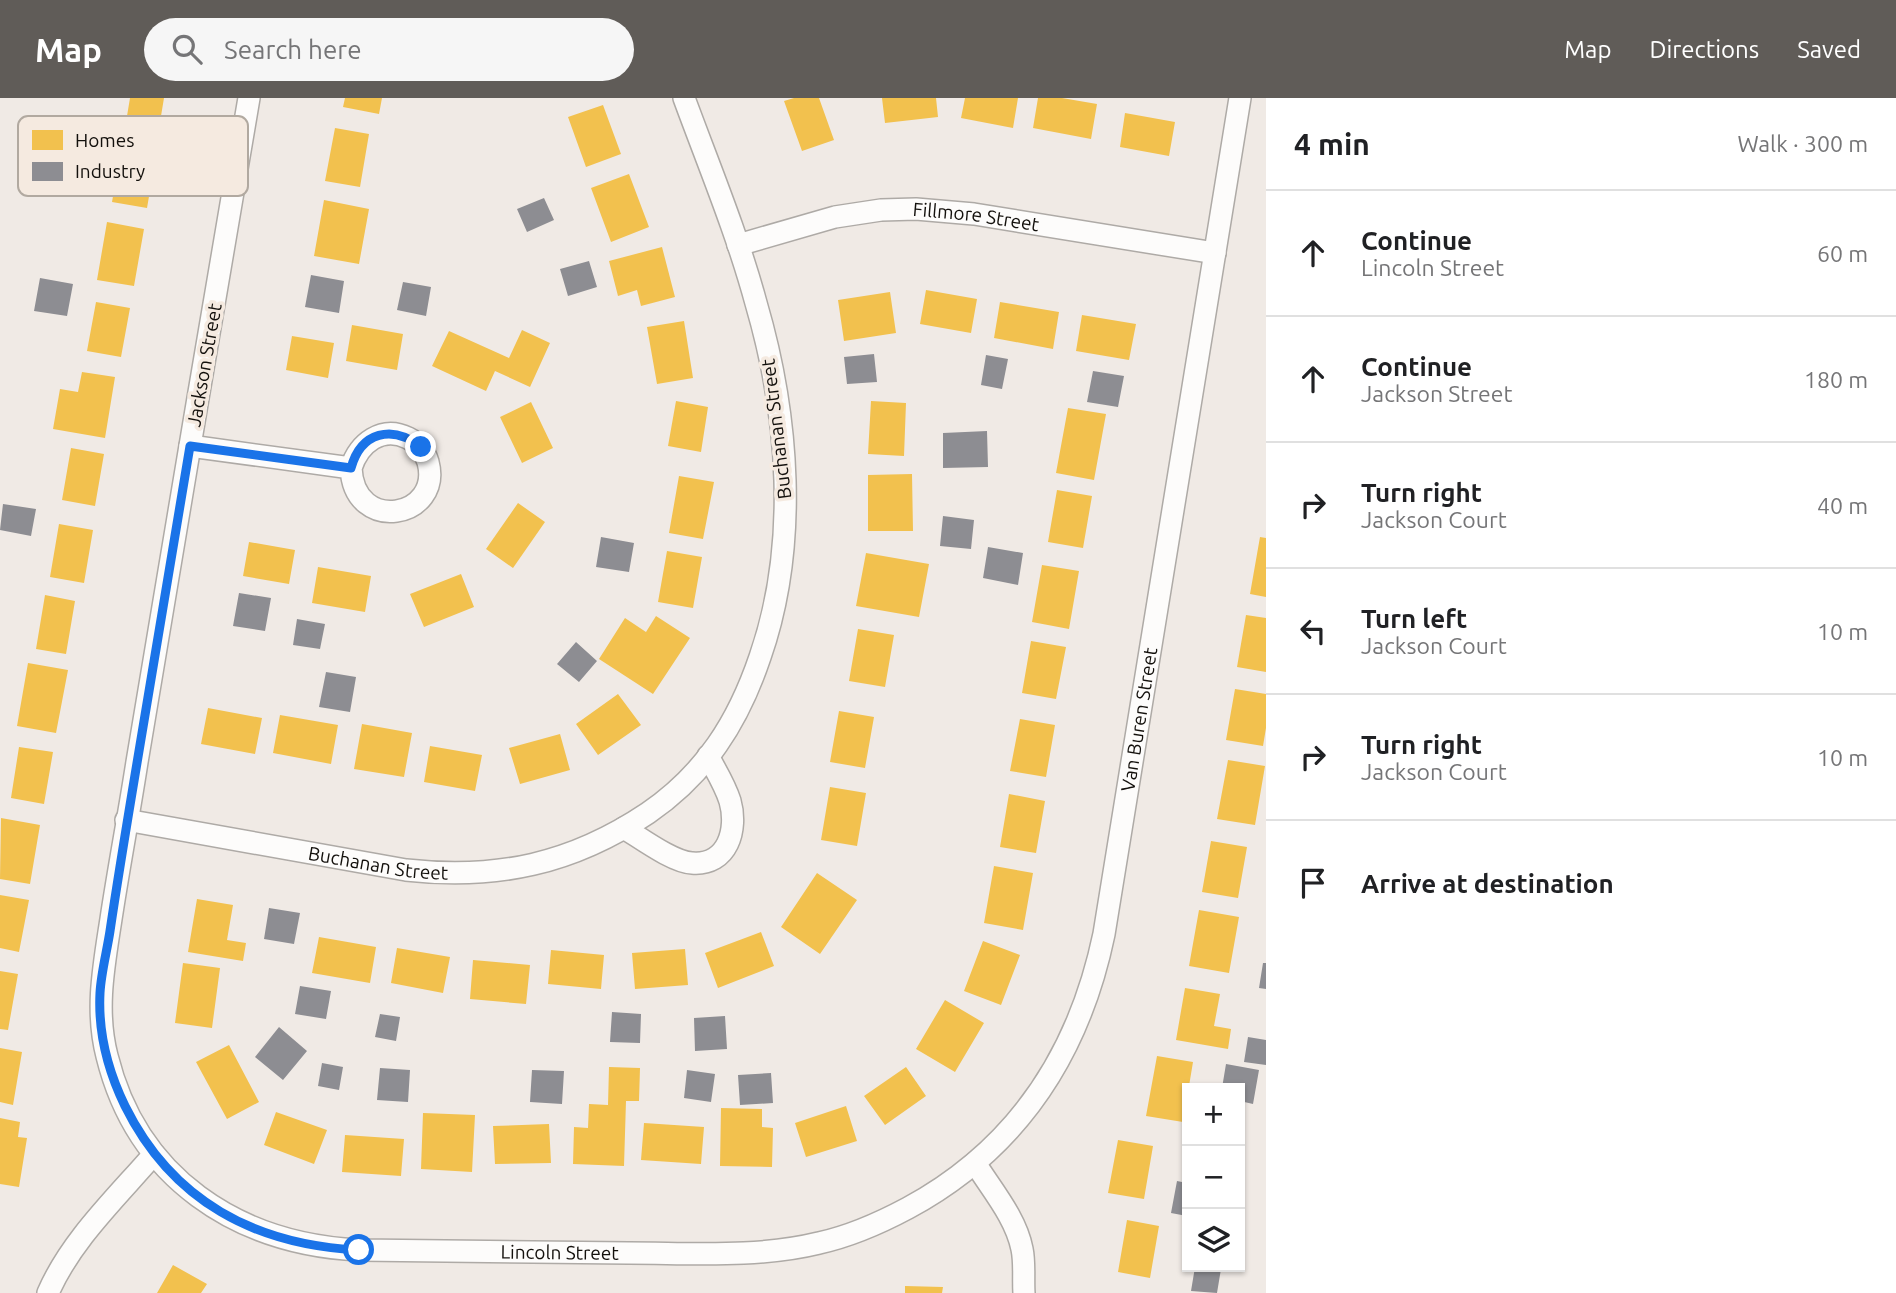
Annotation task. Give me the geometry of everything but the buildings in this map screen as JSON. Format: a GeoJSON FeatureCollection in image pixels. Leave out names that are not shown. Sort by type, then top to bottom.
{"type":"FeatureCollection","features":[{"type":"Feature","properties":{"kind":"street","name":"Jackson Street"},"geometry":{"type":"LineString","coordinates":[[246,116],[249,98]]}},
{"type":"Feature","properties":{"kind":"street","name":"Buchanan Street"},"geometry":{"type":"LineString","coordinates":[[126,820],[393,867],[441,873],[516,869],[582,850],[624,828],[659,805],[691,776],[726,734],[750,687],[770,628],[780,580],[786,518],[781,435],[772,369],[757,305],[684,98]]}},
{"type":"Feature","properties":{"kind":"street","name":"Van Buren Street"},"geometry":{"type":"LineString","coordinates":[[975,1163],[1011,1129],[1047,1082],[1074,1032],[1097,967],[1240,98]]}},
{"type":"Feature","properties":{"kind":"street","name":"Jackson Street"},"geometry":{"type":"LineString","coordinates":[[154,1154],[135,1125],[118,1091],[106,1055],[100,993],[126,820],[232,196]]}},
{"type":"Feature","properties":{"kind":"street","name":"Fillmore Street"},"geometry":{"type":"LineString","coordinates":[[738,245],[835,217],[915,209],[974,214],[1215,253]]}},
{"type":"Feature","properties":{"kind":"street"},"geometry":{"type":"LineString","coordinates":[[190,446],[351,468]]}},
{"type":"Feature","properties":{"kind":"street"},"geometry":{"type":"LineString","coordinates":[[624,828],[678,859],[691,863],[717,857],[728,845],[733,818],[725,787],[708,756]]}},
{"type":"Feature","properties":{"kind":"street"},"geometry":{"type":"LineString","coordinates":[[48,1293],[69,1254],[154,1154]]}},
{"type":"Feature","properties":{"kind":"street","name":"Lincoln Street"},"geometry":{"type":"LineString","coordinates":[[154,1154],[175,1178],[197,1197],[242,1224],[299,1244],[329,1249],[386,1251],[719,1253],[782,1249],[819,1243],[882,1222],[933,1195],[975,1163]]}},
{"type":"Feature","properties":{"kind":"street"},"geometry":{"type":"LineString","coordinates":[[975,1163],[1019,1236],[1023,1252],[1024,1293]]}},
{"type":"Feature","properties":{"kind":"route"},"geometry":{"type":"LineString","coordinates":[[359,1250],[299,1244],[270,1235],[215,1210],[175,1178],[154,1154],[135,1125],[118,1091],[106,1055],[100,993],[126,820],[190,446],[351,468],[355,456],[373,437],[398,434],[421,447]]}}]}
